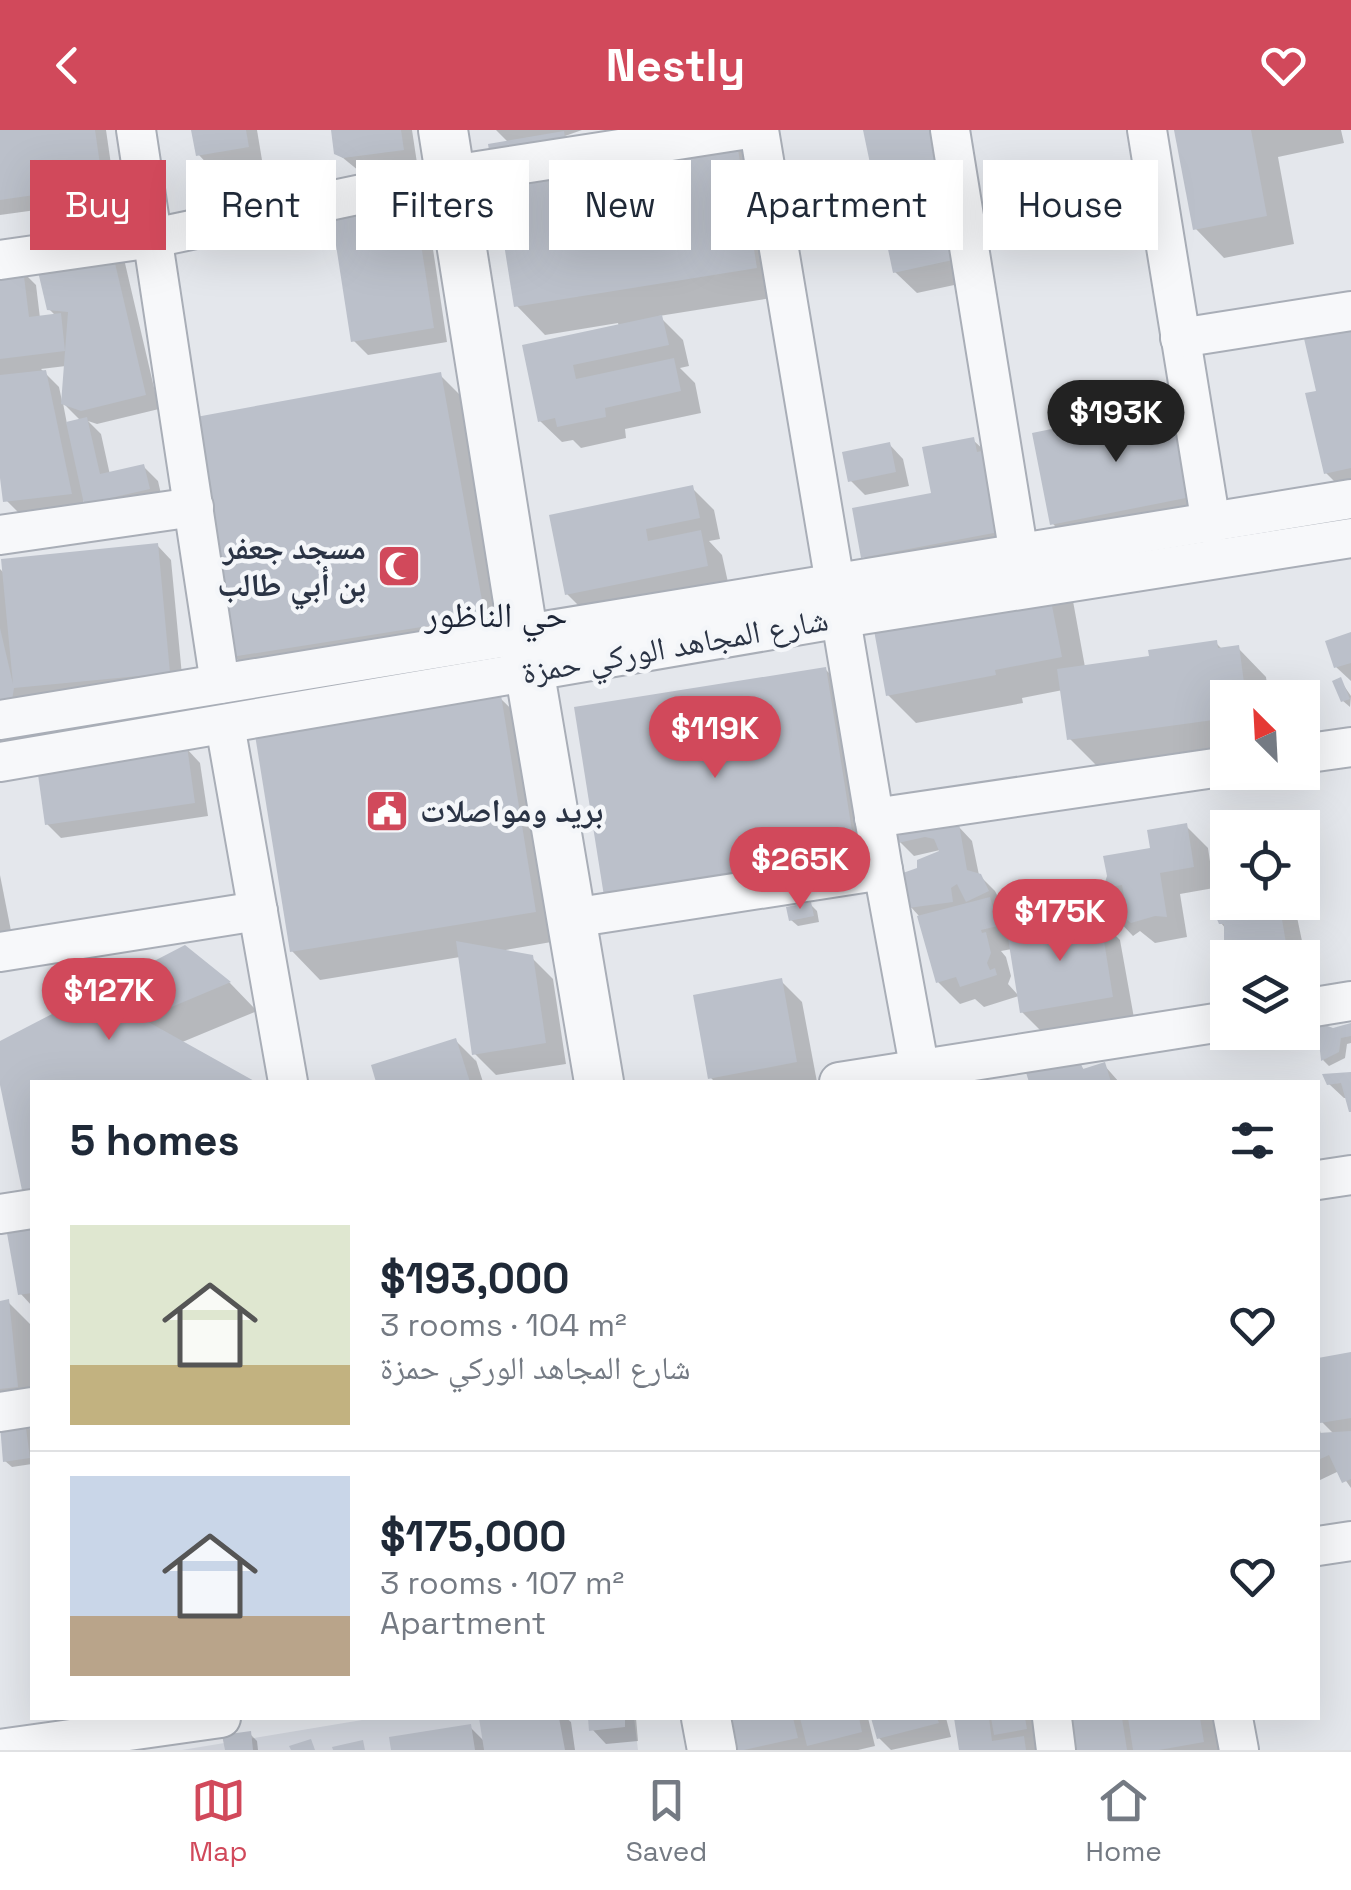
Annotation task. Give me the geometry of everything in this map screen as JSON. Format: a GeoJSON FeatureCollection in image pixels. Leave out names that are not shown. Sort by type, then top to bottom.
{"type":"FeatureCollection","features":[{"type":"Feature","properties":{"kind":"street"},"geometry":{"type":"LineString","coordinates":[[136,130],[141,160]]}},
{"type":"Feature","properties":{"kind":"street"},"geometry":{"type":"LineString","coordinates":[[166,234],[448,153],[742,130]]}},
{"type":"Feature","properties":{"kind":"street"},"geometry":{"type":"LineString","coordinates":[[759,130],[920,1070]]}},
{"type":"Feature","properties":{"kind":"street"},"geometry":{"type":"LineString","coordinates":[[950,130],[1019,554]]}},
{"type":"Feature","properties":{"kind":"street"},"geometry":{"type":"LineString","coordinates":[[1146,130],[1211,524]]}},
{"type":"Feature","properties":{"kind":"street"},"geometry":{"type":"LineString","coordinates":[[448,153],[526,652],[599,1080]]}},
{"type":"Feature","properties":{"kind":"street"},"geometry":{"type":"LineString","coordinates":[[0,260],[70,250]]}},
{"type":"Feature","properties":{"kind":"street"},"geometry":{"type":"LineString","coordinates":[[155,250],[220,684]]}},
{"type":"Feature","properties":{"kind":"street"},"geometry":{"type":"LineString","coordinates":[[1180,338],[1351,311]]}},
{"type":"Feature","properties":{"kind":"street","name":"شارع المجاهد الوركي حمزة"},"geometry":{"type":"LineString","coordinates":[[839,601],[1019,554],[1351,499]]}},
{"type":"Feature","properties":{"kind":"street"},"geometry":{"type":"LineString","coordinates":[[0,535],[194,508]]}},
{"type":"Feature","properties":{"kind":"street","name":"شارع المجاهد الوركي حمزة"},"geometry":{"type":"LineString","coordinates":[[0,720],[220,684],[526,652],[839,601],[1351,538]]}},
{"type":"Feature","properties":{"kind":"street","name":"شارع المجاهد الوركي حمزة"},"geometry":{"type":"LineString","coordinates":[[0,762],[225,725],[526,652]]}},
{"type":"Feature","properties":{"kind":"street"},"geometry":{"type":"LineString","coordinates":[[225,725],[288,1080]]}},
{"type":"Feature","properties":{"kind":"street"},"geometry":{"type":"LineString","coordinates":[[1320,751],[1351,747]]}},
{"type":"Feature","properties":{"kind":"street"},"geometry":{"type":"LineString","coordinates":[[874,818],[1210,769]]}},
{"type":"Feature","properties":{"kind":"street"},"geometry":{"type":"LineString","coordinates":[[572,918],[883,870]]}},
{"type":"Feature","properties":{"kind":"street"},"geometry":{"type":"LineString","coordinates":[[0,952],[258,911]]}},
{"type":"Feature","properties":{"kind":"street"},"geometry":{"type":"LineString","coordinates":[[1320,1006],[1351,1001]]}},
{"type":"Feature","properties":{"kind":"street"},"geometry":{"type":"LineString","coordinates":[[852,1080],[920,1070],[1010,1070],[1210,1025]]}},
{"type":"Feature","properties":{"kind":"street"},"geometry":{"type":"LineString","coordinates":[[1320,1180],[1351,1175]]}},
{"type":"Feature","properties":{"kind":"street"},"geometry":{"type":"LineString","coordinates":[[0,1214],[30,1209]]}},
{"type":"Feature","properties":{"kind":"street"},"geometry":{"type":"LineString","coordinates":[[0,1412],[30,1407]]}},
{"type":"Feature","properties":{"kind":"street"},"geometry":{"type":"LineString","coordinates":[[1320,1546],[1351,1541]]}},
{"type":"Feature","properties":{"kind":"street"},"geometry":{"type":"LineString","coordinates":[[0,1749],[207,1720]]}},
{"type":"Feature","properties":{"kind":"street"},"geometry":{"type":"LineString","coordinates":[[706,1720],[712,1750]]}},
{"type":"Feature","properties":{"kind":"street"},"geometry":{"type":"LineString","coordinates":[[1052,1720],[1056,1750]]}},
{"type":"Feature","properties":{"kind":"street"},"geometry":{"type":"LineString","coordinates":[[1233,1720],[1239,1750]]}},
{"type":"Feature","properties":{"kind":"shaded area"},"geometry":{"type":"Polygon","coordinates":[[[362,1720],[634,1720],[638,1750],[182,1750],[362,1720]]]}},
{"type":"Feature","properties":{"kind":"building"},"geometry":{"type":"Polygon","coordinates":[[[0,130],[95,130],[99,160],[30,160],[30,196],[0,200],[0,130]]]}},
{"type":"Feature","properties":{"kind":"building"},"geometry":{"type":"Polygon","coordinates":[[[191,130],[246,130],[249,147],[196,156],[191,130]]]}},
{"type":"Feature","properties":{"kind":"building"},"geometry":{"type":"Polygon","coordinates":[[[331,130],[401,130],[404,150],[343,158],[334,154],[331,130]]]}},
{"type":"Feature","properties":{"kind":"building"},"geometry":{"type":"Polygon","coordinates":[[[863,130],[939,130],[944,160],[869,160],[863,130]]]}},
{"type":"Feature","properties":{"kind":"building"},"geometry":{"type":"Polygon","coordinates":[[[1174,130],[1251,130],[1267,216],[1193,230],[1174,130]]]}},
{"type":"Feature","properties":{"kind":"building"},"geometry":{"type":"Polygon","coordinates":[[[564,131],[569,160],[549,160],[549,250],[691,250],[691,160],[676,160],[674,147],[736,137],[740,160],[711,160],[711,250],[754,250],[757,268],[514,307],[505,250],[529,250],[529,160],[491,160],[488,144],[564,131]]]}},
{"type":"Feature","properties":{"kind":"building"},"geometry":{"type":"Polygon","coordinates":[[[647,152],[648,160],[626,160],[625,155],[647,152]]]}},
{"type":"Feature","properties":{"kind":"building"},"geometry":{"type":"Polygon","coordinates":[[[356,209],[356,250],[422,250],[434,328],[351,342],[336,245],[336,212],[356,209]]]}},
{"type":"Feature","properties":{"kind":"building"},"geometry":{"type":"Polygon","coordinates":[[[33,250],[112,250],[146,395],[81,411],[61,404],[68,312],[47,310],[33,250]]]}},
{"type":"Feature","properties":{"kind":"building"},"geometry":{"type":"Polygon","coordinates":[[[888,250],[961,250],[962,258],[893,273],[888,250]]]}},
{"type":"Feature","properties":{"kind":"building"},"geometry":{"type":"Polygon","coordinates":[[[23,268],[29,317],[61,313],[65,351],[0,359],[0,271],[23,268]]]}},
{"type":"Feature","properties":{"kind":"building"},"geometry":{"type":"Polygon","coordinates":[[[1351,310],[1351,468],[1324,474],[1305,393],[1316,391],[1300,321],[1351,310]]]}},
{"type":"Feature","properties":{"kind":"building"},"geometry":{"type":"Polygon","coordinates":[[[662,315],[669,345],[573,365],[576,379],[674,358],[681,391],[605,408],[606,417],[557,427],[555,418],[538,422],[522,345],[662,315]]]}},
{"type":"Feature","properties":{"kind":"building"},"geometry":{"type":"Polygon","coordinates":[[[46,370],[72,494],[3,502],[0,375],[46,370]]]}},
{"type":"Feature","properties":{"kind":"building"},"geometry":{"type":"Polygon","coordinates":[[[441,372],[485,617],[231,657],[196,417],[441,372]]]}},
{"type":"Feature","properties":{"kind":"building"},"geometry":{"type":"Polygon","coordinates":[[[1165,406],[1168,420],[1186,416],[1201,495],[1050,525],[1032,433],[1165,406]]]}},
{"type":"Feature","properties":{"kind":"building"},"geometry":{"type":"Polygon","coordinates":[[[87,417],[100,474],[144,464],[150,489],[84,504],[66,422],[87,417]]]}},
{"type":"Feature","properties":{"kind":"building"},"geometry":{"type":"Polygon","coordinates":[[[974,437],[977,452],[1000,447],[1015,529],[861,558],[852,508],[931,493],[922,447],[974,437]]]}},
{"type":"Feature","properties":{"kind":"building"},"geometry":{"type":"Polygon","coordinates":[[[890,442],[896,472],[848,482],[842,452],[890,442]]]}},
{"type":"Feature","properties":{"kind":"building"},"geometry":{"type":"Polygon","coordinates":[[[693,485],[700,518],[646,529],[648,541],[701,530],[708,566],[565,595],[549,515],[693,485]]]}},
{"type":"Feature","properties":{"kind":"building"},"geometry":{"type":"Polygon","coordinates":[[[158,543],[170,673],[14,688],[12,700],[0,702],[0,628],[13,684],[1,559],[158,543]]]}},
{"type":"Feature","properties":{"kind":"building"},"geometry":{"type":"Polygon","coordinates":[[[1045,570],[1062,657],[995,670],[996,675],[886,696],[869,603],[1045,570]]]}},
{"type":"Feature","properties":{"kind":"building"},"geometry":{"type":"Polygon","coordinates":[[[1351,632],[1351,663],[1334,668],[1325,641],[1351,632]]]}},
{"type":"Feature","properties":{"kind":"building"},"geometry":{"type":"Polygon","coordinates":[[[1217,640],[1218,648],[1239,645],[1244,680],[1210,680],[1210,720],[1067,740],[1057,669],[1149,656],[1148,650],[1217,640]]]}},
{"type":"Feature","properties":{"kind":"building"},"geometry":{"type":"Polygon","coordinates":[[[826,667],[856,856],[604,896],[574,707],[826,667]]]}},
{"type":"Feature","properties":{"kind":"building"},"geometry":{"type":"Polygon","coordinates":[[[1341,677],[1350,699],[1341,702],[1332,681],[1341,677]]]}},
{"type":"Feature","properties":{"kind":"building"},"geometry":{"type":"Polygon","coordinates":[[[501,695],[536,912],[290,952],[255,735],[501,695]]]}},
{"type":"Feature","properties":{"kind":"building"},"geometry":{"type":"Polygon","coordinates":[[[187,746],[195,803],[45,825],[36,760],[187,746]]]}},
{"type":"Feature","properties":{"kind":"building"},"geometry":{"type":"Polygon","coordinates":[[[936,820],[959,824],[967,870],[981,874],[989,891],[966,902],[957,884],[951,888],[953,902],[908,908],[900,874],[917,868],[917,860],[939,851],[934,839],[898,843],[893,838],[936,820]]]}},
{"type":"Feature","properties":{"kind":"building"},"geometry":{"type":"Polygon","coordinates":[[[1187,823],[1194,867],[1160,873],[1167,917],[1131,923],[1116,911],[1110,917],[1107,900],[1124,896],[1122,885],[1103,888],[1107,876],[1103,856],[1150,848],[1147,830],[1187,823]]]}},
{"type":"Feature","properties":{"kind":"building"},"geometry":{"type":"Polygon","coordinates":[[[990,897],[998,926],[981,930],[986,932],[991,953],[987,963],[997,975],[960,987],[956,977],[936,983],[917,916],[990,897]]]}},
{"type":"Feature","properties":{"kind":"building"},"geometry":{"type":"Polygon","coordinates":[[[811,902],[814,916],[789,921],[786,907],[811,902]]]}},
{"type":"Feature","properties":{"kind":"building"},"geometry":{"type":"Polygon","coordinates":[[[1100,916],[1113,997],[1020,1013],[1007,932],[1100,916]]]}},
{"type":"Feature","properties":{"kind":"building"},"geometry":{"type":"Polygon","coordinates":[[[1217,920],[1282,920],[1285,940],[1224,940],[1224,924],[1217,920]]]}},
{"type":"Feature","properties":{"kind":"building"},"geometry":{"type":"Polygon","coordinates":[[[456,941],[533,955],[546,1043],[472,1055],[456,941]]]}},
{"type":"Feature","properties":{"kind":"building"},"geometry":{"type":"Polygon","coordinates":[[[185,945],[231,982],[143,1019],[252,1080],[30,1080],[30,1193],[23,1195],[0,1085],[0,1041],[185,945]]]}},
{"type":"Feature","properties":{"kind":"building"},"geometry":{"type":"Polygon","coordinates":[[[782,978],[797,1062],[708,1079],[693,995],[782,978]]]}},
{"type":"Feature","properties":{"kind":"building"},"geometry":{"type":"Polygon","coordinates":[[[1320,1023],[1333,1028],[1351,1023],[1351,1036],[1341,1038],[1339,1052],[1321,1061],[1320,1023]]]}},
{"type":"Feature","properties":{"kind":"building"},"geometry":{"type":"Polygon","coordinates":[[[456,1038],[469,1080],[375,1080],[371,1065],[456,1038]]]}},
{"type":"Feature","properties":{"kind":"building"},"geometry":{"type":"Polygon","coordinates":[[[1021,1057],[1073,1061],[1083,1069],[1105,1062],[1110,1080],[1028,1080],[1021,1057]]]}},
{"type":"Feature","properties":{"kind":"building"},"geometry":{"type":"Polygon","coordinates":[[[1351,1072],[1349,1112],[1341,1083],[1327,1085],[1322,1074],[1351,1072]]]}},
{"type":"Feature","properties":{"kind":"building"},"geometry":{"type":"Polygon","coordinates":[[[30,1217],[30,1293],[18,1295],[5,1222],[30,1217]]]}},
{"type":"Feature","properties":{"kind":"building"},"geometry":{"type":"Polygon","coordinates":[[[9,1299],[18,1387],[0,1389],[0,1301],[9,1299]]]}},
{"type":"Feature","properties":{"kind":"building"},"geometry":{"type":"Polygon","coordinates":[[[1351,1352],[1351,1418],[1320,1423],[1320,1358],[1351,1352]]]}},
{"type":"Feature","properties":{"kind":"building"},"geometry":{"type":"Polygon","coordinates":[[[25,1421],[30,1458],[3,1462],[0,1425],[25,1421]]]}},
{"type":"Feature","properties":{"kind":"building"},"geometry":{"type":"Polygon","coordinates":[[[1351,1431],[1351,1479],[1342,1483],[1329,1455],[1320,1459],[1320,1433],[1351,1431]]]}},
{"type":"Feature","properties":{"kind":"building"},"geometry":{"type":"Polygon","coordinates":[[[479,1720],[559,1720],[565,1750],[484,1750],[479,1720]]]}},
{"type":"Feature","properties":{"kind":"building"},"geometry":{"type":"Polygon","coordinates":[[[588,1720],[625,1720],[625,1727],[589,1731],[588,1720]]]}},
{"type":"Feature","properties":{"kind":"building"},"geometry":{"type":"Polygon","coordinates":[[[722,1720],[794,1720],[798,1738],[730,1750],[722,1720]]]}},
{"type":"Feature","properties":{"kind":"building"},"geometry":{"type":"Polygon","coordinates":[[[800,1720],[859,1720],[862,1732],[807,1746],[800,1720]]]}},
{"type":"Feature","properties":{"kind":"building"},"geometry":{"type":"Polygon","coordinates":[[[872,1720],[939,1723],[877,1739],[872,1720]]]}},
{"type":"Feature","properties":{"kind":"building"},"geometry":{"type":"Polygon","coordinates":[[[954,1720],[989,1720],[992,1741],[1024,1736],[1026,1750],[959,1750],[954,1720]]]}},
{"type":"Feature","properties":{"kind":"building"},"geometry":{"type":"Polygon","coordinates":[[[991,1720],[1025,1720],[1027,1729],[994,1735],[991,1720]]]}},
{"type":"Feature","properties":{"kind":"building"},"geometry":{"type":"Polygon","coordinates":[[[1057,1720],[1122,1720],[1127,1750],[1062,1750],[1057,1720]]]}},
{"type":"Feature","properties":{"kind":"building"},"geometry":{"type":"Polygon","coordinates":[[[1128,1720],[1200,1720],[1204,1742],[1133,1750],[1128,1720]]]}},
{"type":"Feature","properties":{"kind":"building"},"geometry":{"type":"Polygon","coordinates":[[[471,1724],[475,1750],[391,1750],[389,1737],[471,1724]]]}},
{"type":"Feature","properties":{"kind":"building"},"geometry":{"type":"Polygon","coordinates":[[[251,1731],[253,1750],[225,1750],[222,1735],[251,1731]]]}},
{"type":"Feature","properties":{"kind":"building"},"geometry":{"type":"Polygon","coordinates":[[[311,1739],[315,1750],[291,1750],[289,1746],[311,1739]]]}},
{"type":"Feature","properties":{"kind":"building"},"geometry":{"type":"Polygon","coordinates":[[[363,1740],[365,1750],[332,1747],[363,1740]]]}},
{"type":"Feature","properties":{"kind":"place","name":"مسجد جعفر بن أبي طالب"},"geometry":{"type":"Point","coordinates":[399,566]}},
{"type":"Feature","properties":{"kind":"place","name":"بريد ومواصلات"},"geometry":{"type":"Point","coordinates":[387,811]}},
{"type":"Feature","properties":{"kind":"district","name":"حي الناظور"},"geometry":{"type":"Point","coordinates":[496,615]}}]}
